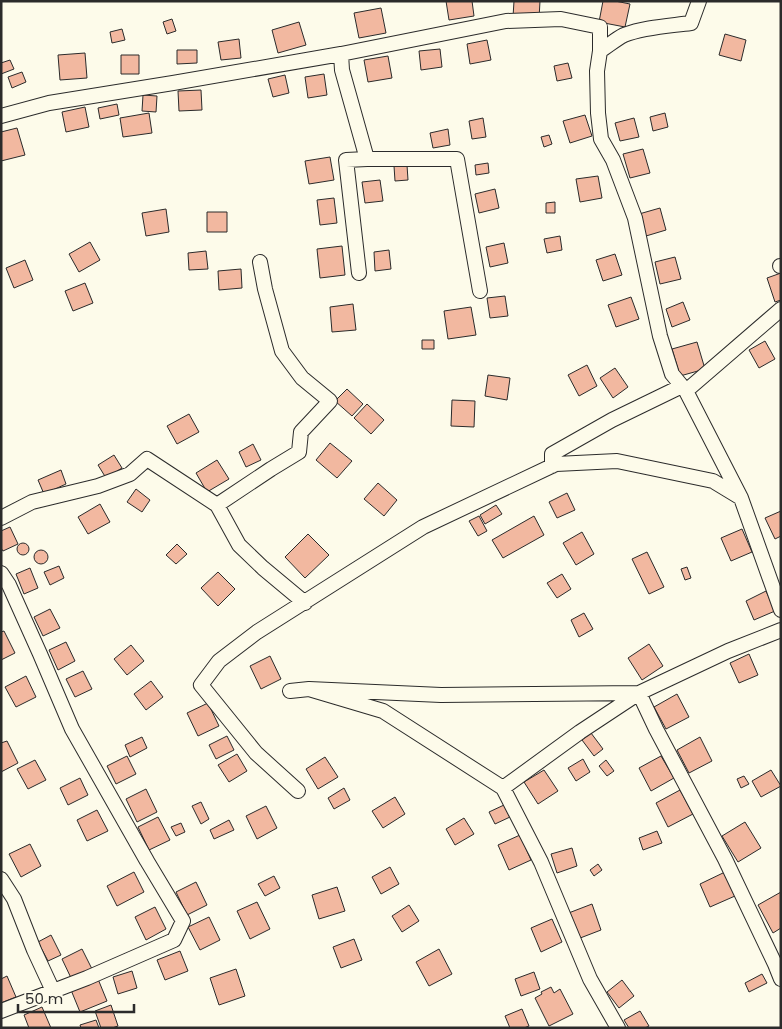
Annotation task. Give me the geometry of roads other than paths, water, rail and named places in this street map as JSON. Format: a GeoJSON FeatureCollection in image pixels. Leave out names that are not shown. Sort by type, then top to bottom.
{"type":"FeatureCollection","features":[{"type":"Feature","properties":{"kind":"street"},"geometry":{"type":"LineString","coordinates":[[600,51],[622,36],[646,28],[691,23],[699,1]]}},
{"type":"Feature","properties":{"kind":"street"},"geometry":{"type":"LineString","coordinates":[[1,116],[49,103],[341,54],[506,21],[561,19],[600,27],[598,103],[601,139],[613,160],[635,218],[660,336],[672,374],[684,389],[741,498],[781,610]]}},
{"type":"Feature","properties":{"kind":"street"},"geometry":{"type":"LineString","coordinates":[[341,54],[342,70],[367,159]]}},
{"type":"Feature","properties":{"kind":"street"},"geometry":{"type":"LineString","coordinates":[[359,273],[346,160],[457,159],[480,291]]}},
{"type":"Feature","properties":{"kind":"street"},"geometry":{"type":"LineString","coordinates":[[217,505],[271,468],[299,452],[301,432],[330,402],[302,378],[282,351],[265,289],[260,262]]}},
{"type":"Feature","properties":{"kind":"street"},"geometry":{"type":"LineString","coordinates":[[552,466],[552,454],[612,420],[684,389],[781,309]]}},
{"type":"Feature","properties":{"kind":"street"},"geometry":{"type":"LineString","coordinates":[[1,518],[32,502],[98,486],[130,474],[146,459],[217,505],[238,546],[305,603]]}},
{"type":"Feature","properties":{"kind":"street"},"geometry":{"type":"LineString","coordinates":[[298,791],[256,753],[201,685],[219,661],[258,632],[423,527],[556,464],[617,461],[713,481],[741,498]]}},
{"type":"Feature","properties":{"kind":"street"},"geometry":{"type":"LineString","coordinates":[[1,573],[9,585],[72,729],[183,921],[174,940],[87,978],[1,1011]]}},
{"type":"Feature","properties":{"kind":"street"},"geometry":{"type":"LineString","coordinates":[[503,788],[580,732],[639,693],[728,651],[781,630]]}},
{"type":"Feature","properties":{"kind":"street"},"geometry":{"type":"LineString","coordinates":[[290,691],[309,689],[441,695],[639,693]]}},
{"type":"Feature","properties":{"kind":"street"},"geometry":{"type":"LineString","coordinates":[[309,689],[383,710],[503,788],[541,862],[590,979],[618,1028]]}},
{"type":"Feature","properties":{"kind":"street"},"geometry":{"type":"LineString","coordinates":[[639,693],[725,859],[781,979]]}},
{"type":"Feature","properties":{"kind":"street"},"geometry":{"type":"LineString","coordinates":[[1,880],[14,899],[53,991]]}}]}
